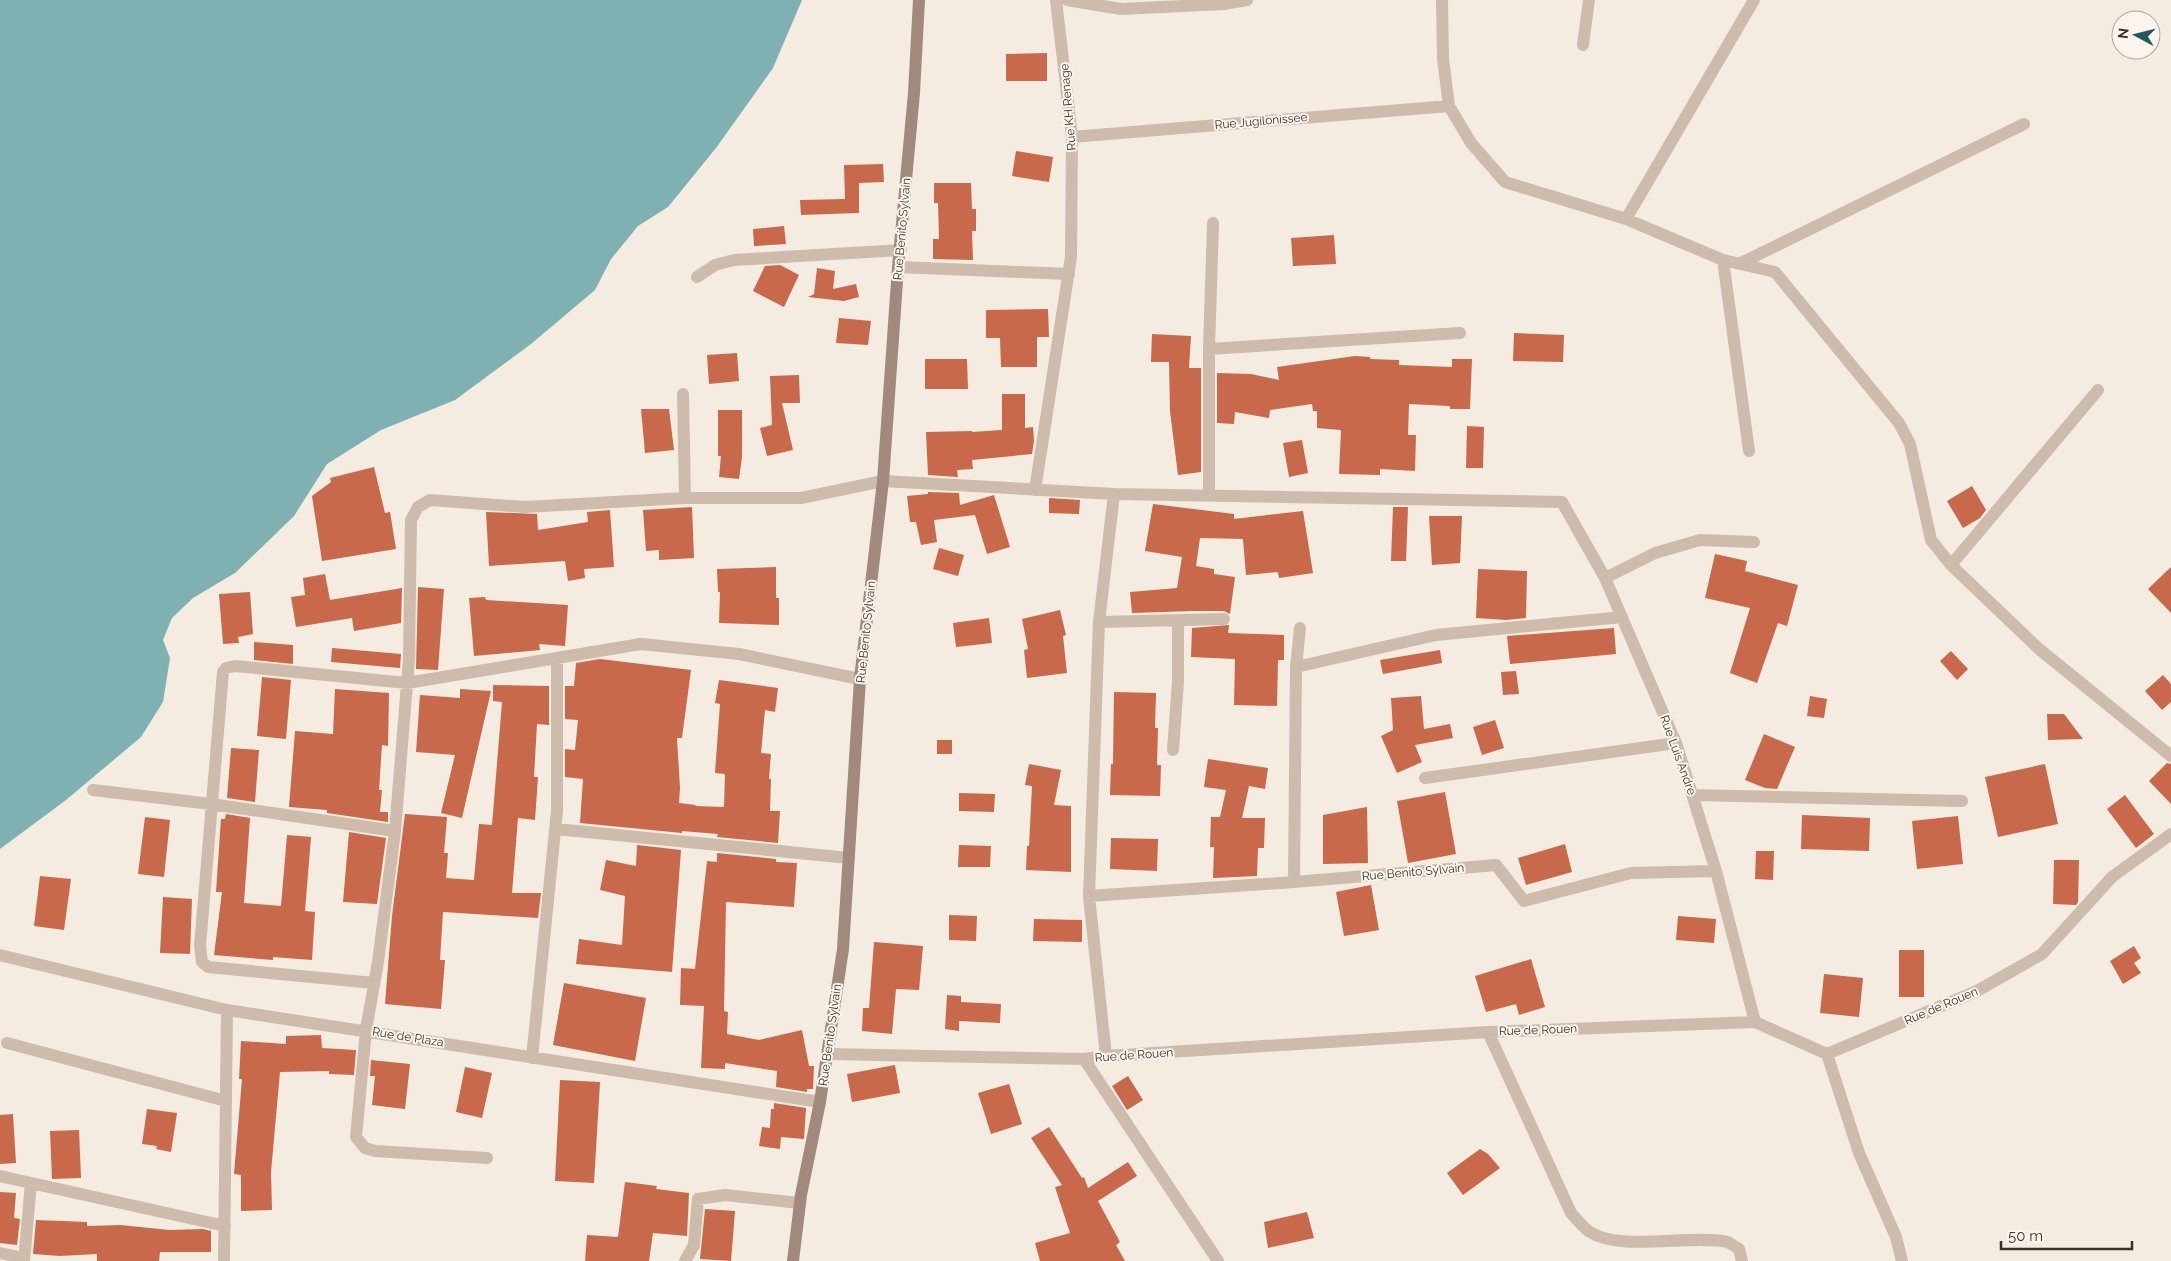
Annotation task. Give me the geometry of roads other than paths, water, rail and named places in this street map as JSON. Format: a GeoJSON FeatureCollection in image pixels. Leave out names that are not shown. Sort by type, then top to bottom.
{"type":"FeatureCollection","features":[{"type":"Feature","properties":{"kind":"main road","name":"Rue Benito Sylvain"},"geometry":{"type":"LineString","coordinates":[[793,1261],[800,1203],[820,1102],[843,949],[860,679],[883,482],[898,267],[914,93],[918,0]]}},
{"type":"Feature","properties":{"kind":"street","name":"Rue KH Renage"},"geometry":{"type":"LineString","coordinates":[[1035,490],[1072,250],[1072,137],[1056,0]]}},
{"type":"Feature","properties":{"kind":"street"},"geometry":{"type":"LineString","coordinates":[[1067,0],[1121,9],[1224,4],[1248,0]]}},
{"type":"Feature","properties":{"kind":"street"},"geometry":{"type":"LineString","coordinates":[[1442,0],[1443,59],[1449,106],[1472,143],[1505,182],[1626,218],[1722,260],[1775,272],[1899,423],[1910,444],[1930,540],[1951,565],[2039,649],[2171,756]]}},
{"type":"Feature","properties":{"kind":"street"},"geometry":{"type":"LineString","coordinates":[[1583,45],[1589,0]]}},
{"type":"Feature","properties":{"kind":"street"},"geometry":{"type":"LineString","coordinates":[[1626,218],[1754,0]]}},
{"type":"Feature","properties":{"kind":"street","name":"Rue Jugilonissee"},"geometry":{"type":"LineString","coordinates":[[1072,137],[1449,106]]}},
{"type":"Feature","properties":{"kind":"street"},"geometry":{"type":"LineString","coordinates":[[1739,264],[2024,124]]}},
{"type":"Feature","properties":{"kind":"street"},"geometry":{"type":"LineString","coordinates":[[487,1158],[375,1151],[365,1148],[356,1137],[366,1030],[395,831],[407,683],[411,520],[418,507],[430,500],[525,507],[685,498],[801,498],[883,482],[1114,494],[1209,496],[1209,349],[1213,223]]}},
{"type":"Feature","properties":{"kind":"street"},"geometry":{"type":"LineString","coordinates":[[697,277],[715,265],[734,260],[901,250]]}},
{"type":"Feature","properties":{"kind":"street"},"geometry":{"type":"LineString","coordinates":[[1722,260],[1749,451]]}},
{"type":"Feature","properties":{"kind":"street"},"geometry":{"type":"LineString","coordinates":[[898,267],[1069,274]]}},
{"type":"Feature","properties":{"kind":"street"},"geometry":{"type":"LineString","coordinates":[[1209,349],[1460,333]]}},
{"type":"Feature","properties":{"kind":"street"},"geometry":{"type":"LineString","coordinates":[[1951,565],[2098,390]]}},
{"type":"Feature","properties":{"kind":"street"},"geometry":{"type":"LineString","coordinates":[[683,394],[685,498]]}},
{"type":"Feature","properties":{"kind":"street"},"geometry":{"type":"LineString","coordinates":[[1106,1056],[1089,896],[1099,622],[1114,494]]}},
{"type":"Feature","properties":{"kind":"street","name":"Rue Luis Andre"},"geometry":{"type":"LineString","coordinates":[[1209,496],[1562,502],[1605,578],[1676,743],[1716,871],[1755,1022]]}},
{"type":"Feature","properties":{"kind":"street"},"geometry":{"type":"LineString","coordinates":[[1605,578],[1655,553],[1700,540],[1754,542]]}},
{"type":"Feature","properties":{"kind":"street"},"geometry":{"type":"LineString","coordinates":[[1296,667],[1436,635],[1622,617]]}},
{"type":"Feature","properties":{"kind":"street"},"geometry":{"type":"LineString","coordinates":[[1099,622],[1224,619]]}},
{"type":"Feature","properties":{"kind":"street"},"geometry":{"type":"LineString","coordinates":[[1173,750],[1178,681],[1178,620]]}},
{"type":"Feature","properties":{"kind":"street"},"geometry":{"type":"LineString","coordinates":[[1294,882],[1296,667],[1300,628]]}},
{"type":"Feature","properties":{"kind":"street"},"geometry":{"type":"LineString","coordinates":[[374,983],[208,967],[202,962],[200,946],[211,804],[223,672],[226,668],[235,666],[407,683],[641,644],[739,654],[860,679]]}},
{"type":"Feature","properties":{"kind":"street"},"geometry":{"type":"LineString","coordinates":[[532,1058],[556,829],[557,658]]}},
{"type":"Feature","properties":{"kind":"street"},"geometry":{"type":"LineString","coordinates":[[1425,778],[1676,743]]}},
{"type":"Feature","properties":{"kind":"street"},"geometry":{"type":"LineString","coordinates":[[93,790],[211,804],[395,831]]}},
{"type":"Feature","properties":{"kind":"street"},"geometry":{"type":"LineString","coordinates":[[1692,795],[1962,801]]}},
{"type":"Feature","properties":{"kind":"street"},"geometry":{"type":"LineString","coordinates":[[556,829],[849,858]]}},
{"type":"Feature","properties":{"kind":"street","name":"Rue de Rouen"},"geometry":{"type":"LineString","coordinates":[[828,1054],[1084,1059],[1106,1056],[1488,1032],[1755,1022],[1828,1054],[1977,991],[2042,954],[2112,876],[2171,834]]}},
{"type":"Feature","properties":{"kind":"street","name":"Rue Benito Sylvain"},"geometry":{"type":"LineString","coordinates":[[1089,896],[1294,882],[1496,865],[1524,901],[1631,873],[1716,871]]}},
{"type":"Feature","properties":{"kind":"street","name":"Rue de Plaza"},"geometry":{"type":"LineString","coordinates":[[0,955],[227,1010],[366,1030],[532,1058],[820,1102]]}},
{"type":"Feature","properties":{"kind":"street"},"geometry":{"type":"LineString","coordinates":[[224,1261],[227,1010]]}},
{"type":"Feature","properties":{"kind":"street"},"geometry":{"type":"LineString","coordinates":[[1488,1032],[1571,1213],[1583,1226],[1591,1233],[1625,1242],[1728,1242],[1739,1250],[1742,1261]]}},
{"type":"Feature","properties":{"kind":"street"},"geometry":{"type":"LineString","coordinates":[[7,1043],[226,1102]]}},
{"type":"Feature","properties":{"kind":"street"},"geometry":{"type":"LineString","coordinates":[[1828,1054],[1859,1153],[1896,1237],[1902,1261]]}},
{"type":"Feature","properties":{"kind":"street"},"geometry":{"type":"LineString","coordinates":[[1084,1059],[1218,1261]]}},
{"type":"Feature","properties":{"kind":"street"},"geometry":{"type":"LineString","coordinates":[[0,1176],[225,1226]]}},
{"type":"Feature","properties":{"kind":"street"},"geometry":{"type":"LineString","coordinates":[[0,1253],[24,1260],[31,1183]]}},
{"type":"Feature","properties":{"kind":"street"},"geometry":{"type":"LineString","coordinates":[[685,1261],[694,1245],[698,1199],[725,1195],[800,1203]]}},
{"type":"Feature","properties":{"kind":"water"},"geometry":{"type":"Polygon","coordinates":[[[0,0],[802,0],[773,68],[716,148],[668,207],[638,226],[611,259],[595,290],[531,344],[455,400],[381,430],[327,464],[294,516],[235,573],[193,598],[172,618],[163,640],[170,658],[163,702],[141,737],[66,800],[0,849],[0,0]]]}}]}
